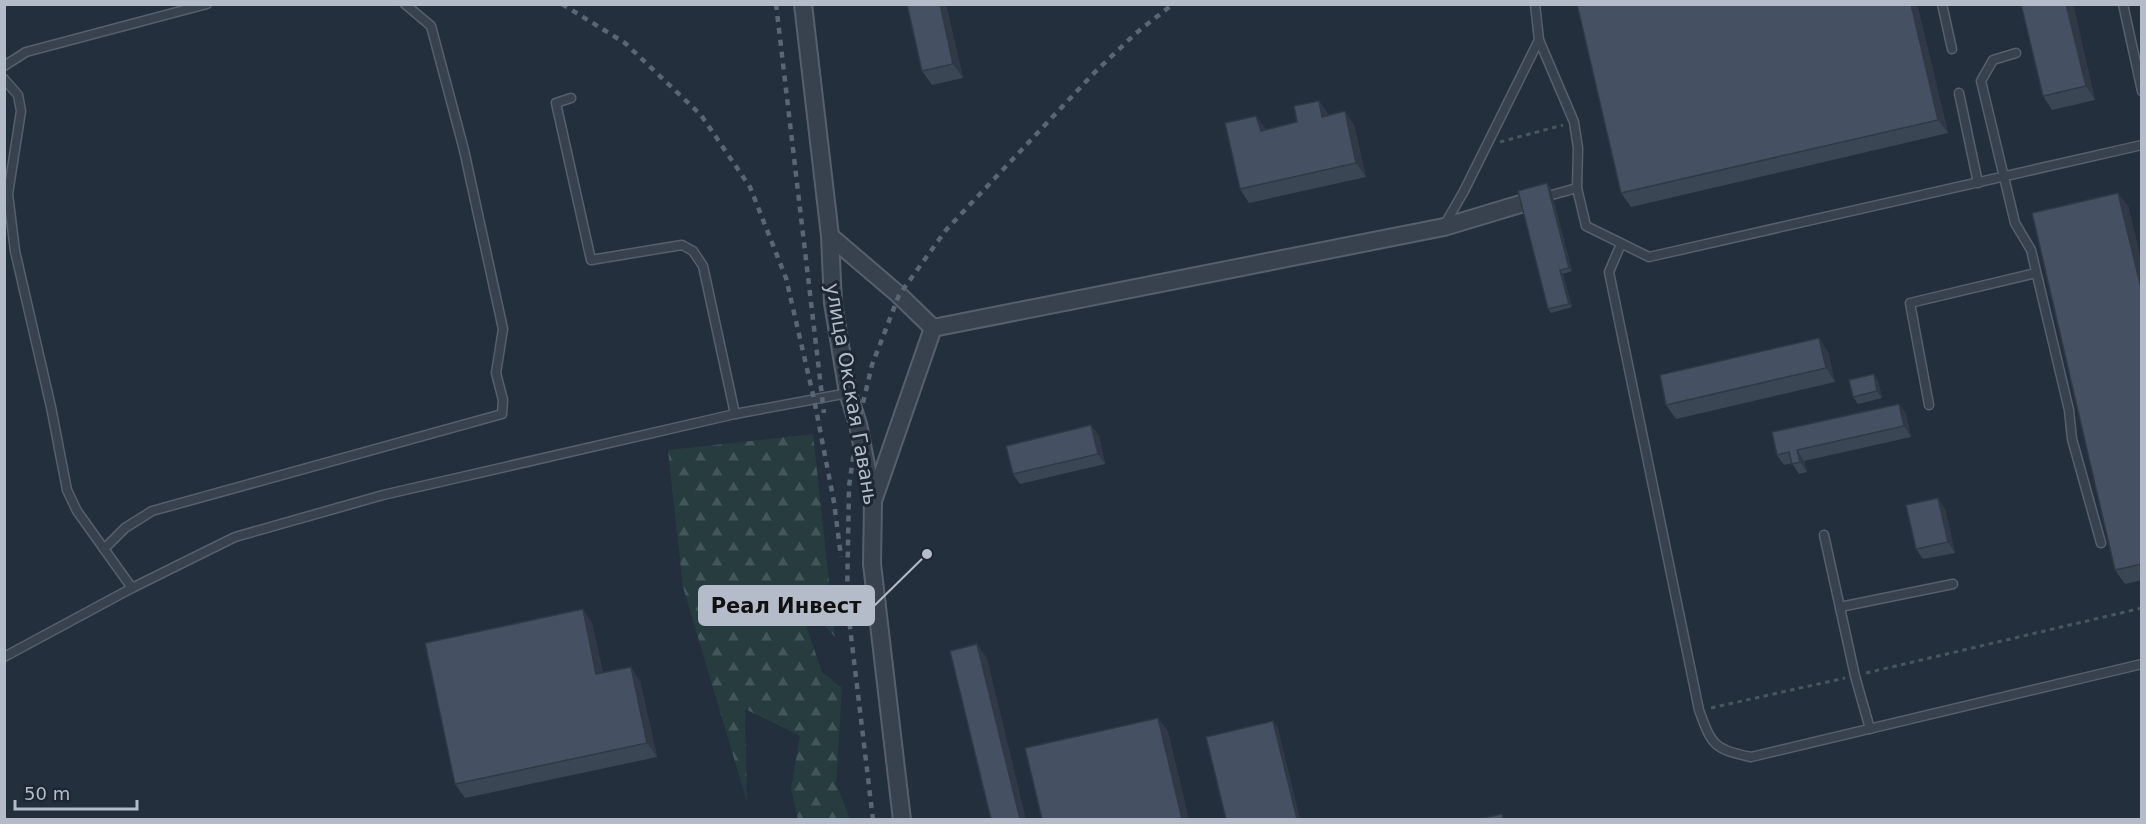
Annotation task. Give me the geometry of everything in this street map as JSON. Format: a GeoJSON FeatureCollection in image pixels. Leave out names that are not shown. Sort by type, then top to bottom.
{"type":"FeatureCollection","features":[{"type":"Feature","properties":{"kind":"street","name":"улица Окская Гавань"},"geometry":{"type":"LineString","coordinates":[[803,4],[830,236],[833,303],[848,393],[858,424],[873,501],[872,564],[902,819]]}},
{"type":"Feature","properties":{"kind":"street"},"geometry":{"type":"LineString","coordinates":[[933,328],[1444,227],[1527,202]]}},
{"type":"Feature","properties":{"kind":"street"},"geometry":{"type":"LineString","coordinates":[[830,236],[933,328]]}},
{"type":"Feature","properties":{"kind":"street"},"geometry":{"type":"LineString","coordinates":[[873,501],[933,328]]}},
{"type":"Feature","properties":{"kind":"lane"},"geometry":{"type":"LineString","coordinates":[[4,66],[26,52],[207,4]]}},
{"type":"Feature","properties":{"kind":"lane"},"geometry":{"type":"LineString","coordinates":[[104,549],[126,528],[152,511],[502,414],[503,400],[496,373],[503,329],[464,150],[430,26],[405,4]]}},
{"type":"Feature","properties":{"kind":"lane"},"geometry":{"type":"LineString","coordinates":[[1535,4],[1539,40],[1574,122],[1578,148],[1577,188],[1586,226],[1649,257],[2142,145]]}},
{"type":"Feature","properties":{"kind":"lane"},"geometry":{"type":"LineString","coordinates":[[1942,4],[1952,49]]}},
{"type":"Feature","properties":{"kind":"lane"},"geometry":{"type":"LineString","coordinates":[[2122,4],[2142,91]]}},
{"type":"Feature","properties":{"kind":"lane"},"geometry":{"type":"LineString","coordinates":[[1444,227],[1539,40]]}},
{"type":"Feature","properties":{"kind":"lane"},"geometry":{"type":"LineString","coordinates":[[2016,53],[1993,60],[1982,81],[2015,223],[2031,250],[2037,273],[2069,410],[2072,439],[2101,543]]}},
{"type":"Feature","properties":{"kind":"lane"},"geometry":{"type":"LineString","coordinates":[[4,79],[18,95],[21,111],[8,194],[15,252],[51,407],[67,490],[76,511],[132,588]]}},
{"type":"Feature","properties":{"kind":"lane"},"geometry":{"type":"LineString","coordinates":[[1959,93],[1978,183]]}},
{"type":"Feature","properties":{"kind":"lane"},"geometry":{"type":"LineString","coordinates":[[571,98],[556,103],[591,260],[682,244],[693,251],[703,266],[735,414]]}},
{"type":"Feature","properties":{"kind":"lane"},"geometry":{"type":"LineString","coordinates":[[1527,202],[1577,188]]}},
{"type":"Feature","properties":{"kind":"lane"},"geometry":{"type":"LineString","coordinates":[[1621,244],[1609,272],[1699,710],[1708,736],[1724,751],[1752,757],[2142,664]]}},
{"type":"Feature","properties":{"kind":"lane"},"geometry":{"type":"LineString","coordinates":[[1929,405],[1910,303],[2037,273]]}},
{"type":"Feature","properties":{"kind":"lane"},"geometry":{"type":"LineString","coordinates":[[4,657],[132,588],[235,537],[383,495],[735,414],[848,393]]}},
{"type":"Feature","properties":{"kind":"lane"},"geometry":{"type":"LineString","coordinates":[[1824,535],[1855,676],[1870,729]]}},
{"type":"Feature","properties":{"kind":"lane"},"geometry":{"type":"LineString","coordinates":[[1840,607],[1953,584]]}},
{"type":"Feature","properties":{"kind":"path"},"geometry":{"type":"LineString","coordinates":[[1485,146],[1574,122]]}},
{"type":"Feature","properties":{"kind":"path"},"geometry":{"type":"LineString","coordinates":[[1699,710],[1855,676],[2142,608]]}},
{"type":"Feature","properties":{"kind":"green space"},"geometry":{"type":"Polygon","coordinates":[[[813,434],[835,637],[795,593],[822,672],[842,688],[836,784],[850,819],[798,819],[791,789],[800,736],[745,709],[747,802],[683,587],[668,450],[813,434]]]}},
{"type":"Feature","properties":{"kind":"building"},"geometry":{"type":"Polygon","coordinates":[[[907,4],[940,4],[953,64],[922,71],[907,4]]]}},
{"type":"Feature","properties":{"kind":"building"},"geometry":{"type":"Polygon","coordinates":[[[1577,4],[1911,4],[1938,120],[1621,193],[1577,4]]]}},
{"type":"Feature","properties":{"kind":"building"},"geometry":{"type":"Polygon","coordinates":[[[2021,4],[2066,4],[2086,86],[2043,96],[2021,4]]]}},
{"type":"Feature","properties":{"kind":"building"},"geometry":{"type":"Polygon","coordinates":[[[1319,101],[1322,117],[1345,111],[1356,163],[1240,189],[1225,123],[1256,116],[1261,131],[1297,122],[1294,106],[1319,101]]]}},
{"type":"Feature","properties":{"kind":"building"},"geometry":{"type":"Polygon","coordinates":[[[1547,183],[1569,268],[1560,270],[1569,304],[1548,309],[1518,191],[1547,183]]]}},
{"type":"Feature","properties":{"kind":"building"},"geometry":{"type":"Polygon","coordinates":[[[2118,193],[2142,292],[2142,564],[2115,570],[2032,213],[2118,193]]]}},
{"type":"Feature","properties":{"kind":"building"},"geometry":{"type":"Polygon","coordinates":[[[1819,338],[1826,368],[1666,405],[1660,375],[1819,338]]]}},
{"type":"Feature","properties":{"kind":"building"},"geometry":{"type":"Polygon","coordinates":[[[1874,374],[1877,391],[1853,397],[1849,380],[1874,374]]]}},
{"type":"Feature","properties":{"kind":"building"},"geometry":{"type":"Polygon","coordinates":[[[1899,404],[1904,426],[1797,450],[1800,462],[1792,464],[1789,452],[1777,455],[1772,432],[1899,404]]]}},
{"type":"Feature","properties":{"kind":"building"},"geometry":{"type":"Polygon","coordinates":[[[1091,425],[1098,454],[1013,474],[1006,446],[1091,425]]]}},
{"type":"Feature","properties":{"kind":"building"},"geometry":{"type":"Polygon","coordinates":[[[1938,498],[1948,542],[1916,549],[1906,505],[1938,498]]]}},
{"type":"Feature","properties":{"kind":"building"},"geometry":{"type":"Polygon","coordinates":[[[583,609],[596,674],[631,667],[647,743],[455,784],[425,643],[583,609]]]}},
{"type":"Feature","properties":{"kind":"building"},"geometry":{"type":"Polygon","coordinates":[[[977,644],[1020,819],[991,819],[950,651],[977,644]]]}},
{"type":"Feature","properties":{"kind":"building"},"geometry":{"type":"Polygon","coordinates":[[[1158,718],[1182,819],[1042,819],[1025,748],[1158,718]]]}},
{"type":"Feature","properties":{"kind":"building"},"geometry":{"type":"Polygon","coordinates":[[[1273,721],[1297,819],[1226,819],[1206,737],[1273,721]]]}},
{"type":"Feature","properties":{"kind":"building"},"geometry":{"type":"Polygon","coordinates":[[[1502,814],[1503,819],[1479,819],[1502,814]]]}},
{"type":"Feature","properties":{"kind":"railway"},"geometry":{"type":"LineString","coordinates":[[562,4],[625,43],[701,115],[750,187],[786,278],[814,399],[834,502],[841,557]]}},
{"type":"Feature","properties":{"kind":"railway"},"geometry":{"type":"LineString","coordinates":[[776,4],[824,413]]}},
{"type":"Feature","properties":{"kind":"railway"},"geometry":{"type":"LineString","coordinates":[[873,820],[847,602],[849,486],[858,424],[872,365],[899,295],[946,230],[1094,73],[1136,33],[1173,4]]}},
{"type":"Feature","properties":{"kind":"place","name":"Реал Инвест"},"geometry":{"type":"Point","coordinates":[927,554]}}]}
